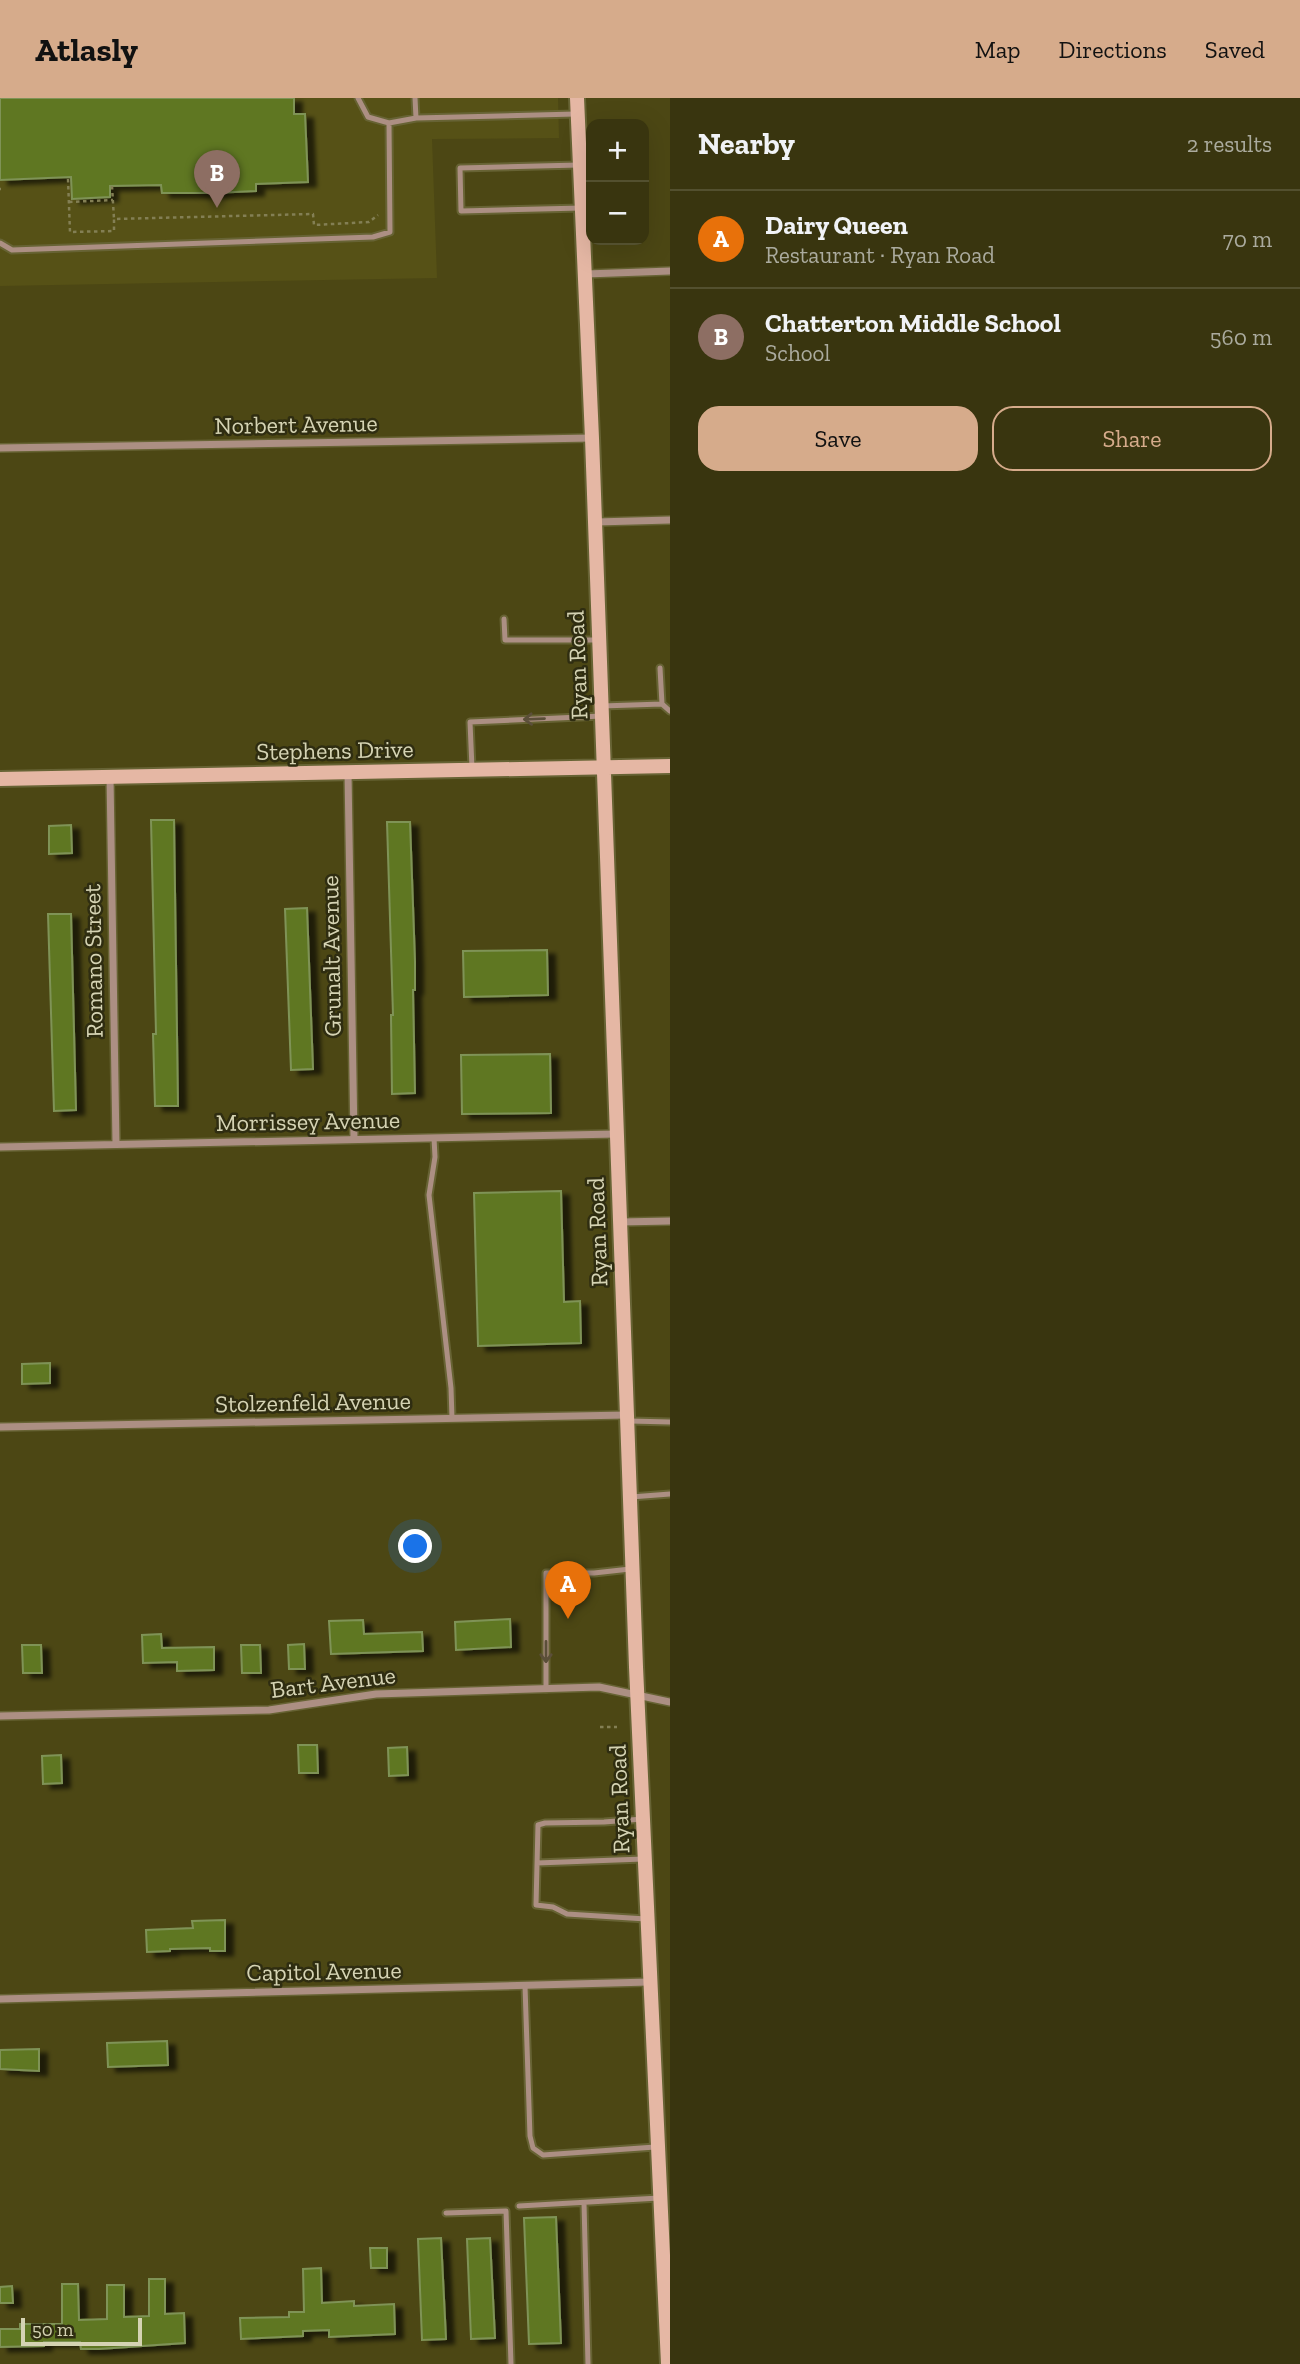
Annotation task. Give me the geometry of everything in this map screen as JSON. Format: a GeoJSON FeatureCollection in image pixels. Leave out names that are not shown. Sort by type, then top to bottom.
{"type":"FeatureCollection","features":[{"type":"Feature","properties":{"kind":"main road","name":"Ryan Road"},"geometry":{"type":"LineString","coordinates":[[578,98],[646,1919],[668,2364]]}},
{"type":"Feature","properties":{"kind":"main road","name":"Stephens Drive"},"geometry":{"type":"LineString","coordinates":[[0,779],[670,766]]}},
{"type":"Feature","properties":{"kind":"street"},"geometry":{"type":"LineString","coordinates":[[586,274],[670,271]]}},
{"type":"Feature","properties":{"kind":"street","name":"Norbert Avenue"},"geometry":{"type":"LineString","coordinates":[[0,448],[592,438]]}},
{"type":"Feature","properties":{"kind":"street"},"geometry":{"type":"LineString","coordinates":[[595,522],[670,520]]}},
{"type":"Feature","properties":{"kind":"street","name":"Grunalt Avenue"},"geometry":{"type":"LineString","coordinates":[[348,773],[354,1139]]}},
{"type":"Feature","properties":{"kind":"street","name":"Romano Street"},"geometry":{"type":"LineString","coordinates":[[110,777],[116,1144]]}},
{"type":"Feature","properties":{"kind":"street","name":"Morrissey Avenue"},"geometry":{"type":"LineString","coordinates":[[0,1147],[616,1134]]}},
{"type":"Feature","properties":{"kind":"street"},"geometry":{"type":"LineString","coordinates":[[619,1222],[670,1221]]}},
{"type":"Feature","properties":{"kind":"street","name":"Stolzenfeld Avenue"},"geometry":{"type":"LineString","coordinates":[[0,1427],[452,1418],[627,1418]]}},
{"type":"Feature","properties":{"kind":"street","name":"Bart Avenue"},"geometry":{"type":"LineString","coordinates":[[0,1716],[269,1710],[376,1693],[598,1687],[670,1702]]}},
{"type":"Feature","properties":{"kind":"street","name":"Capitol Avenue"},"geometry":{"type":"LineString","coordinates":[[0,1999],[649,1982]]}},
{"type":"Feature","properties":{"kind":"lane"},"geometry":{"type":"LineString","coordinates":[[358,98],[368,117],[388,123],[416,118],[578,114]]}},
{"type":"Feature","properties":{"kind":"lane"},"geometry":{"type":"LineString","coordinates":[[415,98],[416,118]]}},
{"type":"Feature","properties":{"kind":"lane"},"geometry":{"type":"LineString","coordinates":[[0,243],[12,250],[373,237],[390,232],[388,123]]}},
{"type":"Feature","properties":{"kind":"lane"},"geometry":{"type":"LineString","coordinates":[[579,165],[460,168],[461,211],[582,208]]}},
{"type":"Feature","properties":{"kind":"lane"},"geometry":{"type":"LineString","coordinates":[[504,619],[505,640],[598,640]]}},
{"type":"Feature","properties":{"kind":"lane"},"geometry":{"type":"LineString","coordinates":[[660,668],[662,704],[670,711]]}},
{"type":"Feature","properties":{"kind":"lane"},"geometry":{"type":"LineString","coordinates":[[472,770],[470,722],[662,704]]}},
{"type":"Feature","properties":{"kind":"lane"},"geometry":{"type":"LineString","coordinates":[[434,1138],[435,1157],[429,1195],[452,1418]]}},
{"type":"Feature","properties":{"kind":"lane"},"geometry":{"type":"LineString","coordinates":[[627,1418],[670,1422]]}},
{"type":"Feature","properties":{"kind":"lane"},"geometry":{"type":"LineString","coordinates":[[630,1497],[670,1494]]}},
{"type":"Feature","properties":{"kind":"lane"},"geometry":{"type":"LineString","coordinates":[[546,1689],[546,1573],[594,1573],[633,1568]]}},
{"type":"Feature","properties":{"kind":"lane"},"geometry":{"type":"LineString","coordinates":[[643,1819],[538,1825],[537,1906],[553,1907],[567,1914],[646,1919]]}},
{"type":"Feature","properties":{"kind":"lane"},"geometry":{"type":"LineString","coordinates":[[537,1863],[644,1858]]}},
{"type":"Feature","properties":{"kind":"lane"},"geometry":{"type":"LineString","coordinates":[[525,1986],[530,2136],[533,2148],[543,2155],[657,2147]]}},
{"type":"Feature","properties":{"kind":"lane"},"geometry":{"type":"LineString","coordinates":[[519,2206],[659,2198]]}},
{"type":"Feature","properties":{"kind":"lane"},"geometry":{"type":"LineString","coordinates":[[584,2203],[588,2364]]}},
{"type":"Feature","properties":{"kind":"lane"},"geometry":{"type":"LineString","coordinates":[[446,2213],[506,2211],[511,2364]]}},
{"type":"Feature","properties":{"kind":"path"},"geometry":{"type":"LineString","coordinates":[[68,179],[70,232],[114,231],[113,186]]}},
{"type":"Feature","properties":{"kind":"path"},"geometry":{"type":"LineString","coordinates":[[69,202],[113,200]]}},
{"type":"Feature","properties":{"kind":"path"},"geometry":{"type":"LineString","coordinates":[[114,219],[313,214],[314,225],[369,222],[378,215]]}},
{"type":"Feature","properties":{"kind":"path"},"geometry":{"type":"LineString","coordinates":[[600,1727],[617,1727]]}},
{"type":"Feature","properties":{"kind":"shaded area"},"geometry":{"type":"Polygon","coordinates":[[[0,98],[558,98],[559,138],[432,139],[437,278],[0,286],[0,98]]]}},
{"type":"Feature","properties":{"kind":"building"},"geometry":{"type":"Polygon","coordinates":[[[0,98],[294,98],[294,114],[305,114],[308,182],[256,184],[256,191],[213,193],[162,193],[161,185],[110,186],[110,197],[72,199],[71,177],[0,180],[0,98]]]}},
{"type":"Feature","properties":{"kind":"building"},"geometry":{"type":"Polygon","coordinates":[[[151,820],[174,820],[178,1106],[155,1106],[151,820]]]}},
{"type":"Feature","properties":{"kind":"building"},"geometry":{"type":"Polygon","coordinates":[[[387,822],[410,822],[415,962],[415,1093],[392,1094],[393,1015],[387,822]]]}},
{"type":"Feature","properties":{"kind":"building"},"geometry":{"type":"Polygon","coordinates":[[[71,825],[72,853],[49,854],[49,826],[71,825]]]}},
{"type":"Feature","properties":{"kind":"building"},"geometry":{"type":"Polygon","coordinates":[[[307,908],[313,1069],[291,1070],[285,909],[307,908]]]}},
{"type":"Feature","properties":{"kind":"building"},"geometry":{"type":"Polygon","coordinates":[[[48,914],[71,914],[76,1110],[54,1111],[48,914]]]}},
{"type":"Feature","properties":{"kind":"building"},"geometry":{"type":"Polygon","coordinates":[[[547,950],[548,995],[464,997],[463,951],[547,950]]]}},
{"type":"Feature","properties":{"kind":"building"},"geometry":{"type":"Polygon","coordinates":[[[550,1054],[551,1113],[462,1114],[461,1055],[550,1054]]]}},
{"type":"Feature","properties":{"kind":"building"},"geometry":{"type":"Polygon","coordinates":[[[561,1191],[564,1302],[580,1301],[581,1343],[478,1346],[474,1193],[561,1191]]]}},
{"type":"Feature","properties":{"kind":"building"},"geometry":{"type":"Polygon","coordinates":[[[50,1363],[50,1383],[22,1384],[22,1364],[50,1363]]]}},
{"type":"Feature","properties":{"kind":"building"},"geometry":{"type":"Polygon","coordinates":[[[510,1619],[511,1647],[456,1650],[455,1622],[510,1619]]]}},
{"type":"Feature","properties":{"kind":"building"},"geometry":{"type":"Polygon","coordinates":[[[363,1620],[364,1634],[422,1632],[423,1651],[331,1654],[329,1621],[363,1620]]]}},
{"type":"Feature","properties":{"kind":"building"},"geometry":{"type":"Polygon","coordinates":[[[161,1634],[162,1648],[214,1647],[214,1670],[177,1671],[177,1662],[143,1663],[142,1635],[161,1634]]]}},
{"type":"Feature","properties":{"kind":"building"},"geometry":{"type":"Polygon","coordinates":[[[304,1644],[305,1669],[289,1669],[288,1645],[304,1644]]]}},
{"type":"Feature","properties":{"kind":"building"},"geometry":{"type":"Polygon","coordinates":[[[22,1645],[41,1645],[42,1673],[23,1673],[22,1645]]]}},
{"type":"Feature","properties":{"kind":"building"},"geometry":{"type":"Polygon","coordinates":[[[241,1645],[260,1645],[261,1673],[242,1673],[241,1645]]]}},
{"type":"Feature","properties":{"kind":"building"},"geometry":{"type":"Polygon","coordinates":[[[298,1745],[317,1745],[318,1773],[299,1773],[298,1745]]]}},
{"type":"Feature","properties":{"kind":"building"},"geometry":{"type":"Polygon","coordinates":[[[407,1747],[408,1775],[389,1776],[388,1748],[407,1747]]]}},
{"type":"Feature","properties":{"kind":"building"},"geometry":{"type":"Polygon","coordinates":[[[61,1755],[62,1783],[43,1784],[42,1756],[61,1755]]]}},
{"type":"Feature","properties":{"kind":"building"},"geometry":{"type":"Polygon","coordinates":[[[225,1920],[225,1951],[210,1951],[210,1948],[147,1952],[146,1930],[193,1928],[192,1921],[225,1920]]]}},
{"type":"Feature","properties":{"kind":"building"},"geometry":{"type":"Polygon","coordinates":[[[167,2041],[168,2065],[108,2067],[107,2043],[167,2041]]]}},
{"type":"Feature","properties":{"kind":"building"},"geometry":{"type":"Polygon","coordinates":[[[39,2049],[39,2071],[0,2069],[0,2050],[39,2049]]]}},
{"type":"Feature","properties":{"kind":"building"},"geometry":{"type":"Polygon","coordinates":[[[556,2217],[561,2343],[529,2344],[524,2218],[556,2217]]]}},
{"type":"Feature","properties":{"kind":"building"},"geometry":{"type":"Polygon","coordinates":[[[441,2238],[446,2339],[422,2340],[418,2239],[441,2238]]]}},
{"type":"Feature","properties":{"kind":"building"},"geometry":{"type":"Polygon","coordinates":[[[490,2238],[495,2338],[471,2339],[467,2239],[490,2238]]]}},
{"type":"Feature","properties":{"kind":"building"},"geometry":{"type":"Polygon","coordinates":[[[370,2248],[387,2248],[387,2268],[371,2268],[370,2248]]]}},
{"type":"Feature","properties":{"kind":"building"},"geometry":{"type":"Polygon","coordinates":[[[321,2268],[322,2303],[354,2301],[354,2306],[394,2304],[395,2334],[329,2337],[329,2330],[303,2331],[303,2336],[241,2339],[240,2318],[289,2317],[289,2312],[304,2312],[303,2269],[321,2268]]]}},
{"type":"Feature","properties":{"kind":"building"},"geometry":{"type":"Polygon","coordinates":[[[149,2279],[165,2279],[165,2314],[184,2313],[185,2343],[99,2349],[81,2349],[80,2342],[44,2342],[44,2346],[0,2347],[0,2329],[20,2329],[20,2324],[62,2324],[62,2284],[78,2284],[79,2320],[107,2319],[107,2285],[124,2285],[124,2317],[149,2316],[149,2279]]]}},
{"type":"Feature","properties":{"kind":"building"},"geometry":{"type":"Polygon","coordinates":[[[12,2286],[13,2303],[0,2303],[0,2287],[12,2286]]]}},
{"type":"Feature","properties":{"kind":"place","name":"Chatterton Middle School"},"geometry":{"type":"Point","coordinates":[217,208]}},
{"type":"Feature","properties":{"kind":"place","name":"Dairy Queen"},"geometry":{"type":"Point","coordinates":[568,1619]}}]}
